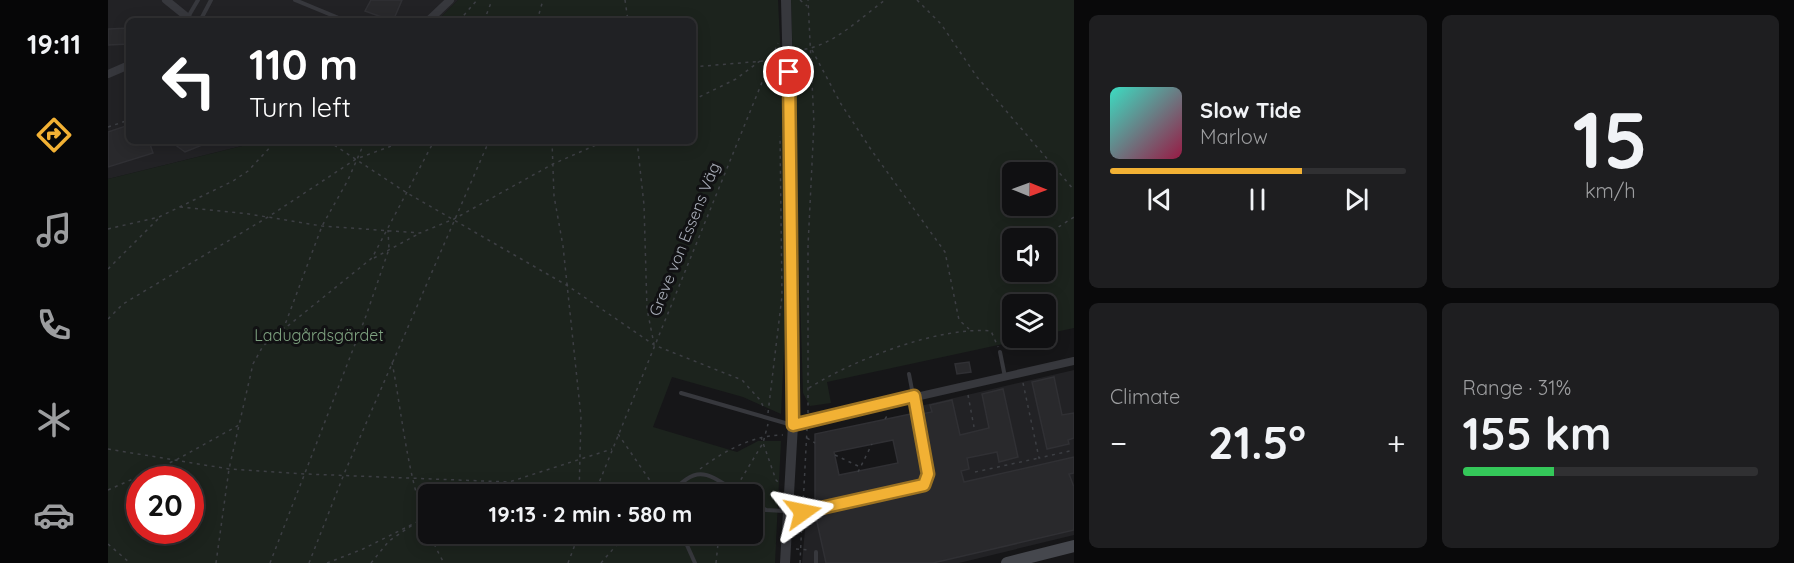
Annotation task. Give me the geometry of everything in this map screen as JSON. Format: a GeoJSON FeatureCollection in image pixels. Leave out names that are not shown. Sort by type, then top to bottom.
{"type":"FeatureCollection","features":[{"type":"Feature","properties":{"kind":"main road"},"geometry":{"type":"LineString","coordinates":[[1007,563],[1074,546]]}},
{"type":"Feature","properties":{"kind":"street"},"geometry":{"type":"LineString","coordinates":[[166,0],[189,18]]}},
{"type":"Feature","properties":{"kind":"street"},"geometry":{"type":"LineString","coordinates":[[431,18],[450,0]]}},
{"type":"Feature","properties":{"kind":"street"},"geometry":{"type":"LineString","coordinates":[[785,563],[793,425],[792,200],[786,0]]}},
{"type":"Feature","properties":{"kind":"street"},"geometry":{"type":"LineString","coordinates":[[108,74],[126,66]]}},
{"type":"Feature","properties":{"kind":"street"},"geometry":{"type":"LineString","coordinates":[[793,425],[1074,361]]}},
{"type":"Feature","properties":{"kind":"lane"},"geometry":{"type":"LineString","coordinates":[[193,18],[198,0]]}},
{"type":"Feature","properties":{"kind":"lane"},"geometry":{"type":"LineString","coordinates":[[194,18],[211,0]]}},
{"type":"Feature","properties":{"kind":"lane"},"geometry":{"type":"LineString","coordinates":[[295,0],[339,18]]}},
{"type":"Feature","properties":{"kind":"lane"},"geometry":{"type":"LineString","coordinates":[[1000,352],[1005,377]]}},
{"type":"Feature","properties":{"kind":"lane"},"geometry":{"type":"LineString","coordinates":[[763,508],[803,512],[927,483],[928,474],[909,374]]}},
{"type":"Feature","properties":{"kind":"lane"},"geometry":{"type":"LineString","coordinates":[[681,393],[793,425]]}},
{"type":"Feature","properties":{"kind":"lane"},"geometry":{"type":"LineString","coordinates":[[682,484],[695,473],[701,473],[725,484]]}},
{"type":"Feature","properties":{"kind":"lane"},"geometry":{"type":"LineString","coordinates":[[686,544],[694,563]]}},
{"type":"Feature","properties":{"kind":"lane"},"geometry":{"type":"LineString","coordinates":[[816,552],[816,563]]}},
{"type":"Feature","properties":{"kind":"path"},"geometry":{"type":"LineString","coordinates":[[462,18],[477,0]]}},
{"type":"Feature","properties":{"kind":"path"},"geometry":{"type":"LineString","coordinates":[[485,18],[492,0]]}},
{"type":"Feature","properties":{"kind":"path"},"geometry":{"type":"LineString","coordinates":[[538,18],[543,0]]}},
{"type":"Feature","properties":{"kind":"path"},"geometry":{"type":"LineString","coordinates":[[626,0],[628,18]]}},
{"type":"Feature","properties":{"kind":"path"},"geometry":{"type":"LineString","coordinates":[[800,0],[808,7]]}},
{"type":"Feature","properties":{"kind":"path"},"geometry":{"type":"LineString","coordinates":[[808,0],[814,123],[808,246],[808,408]]}},
{"type":"Feature","properties":{"kind":"path"},"geometry":{"type":"LineString","coordinates":[[795,50],[812,50],[825,44],[885,0]]}},
{"type":"Feature","properties":{"kind":"path"},"geometry":{"type":"LineString","coordinates":[[916,0],[941,24],[977,77],[1074,190]]}},
{"type":"Feature","properties":{"kind":"path"},"geometry":{"type":"LineString","coordinates":[[812,50],[841,104],[945,252],[960,320],[969,329]]}},
{"type":"Feature","properties":{"kind":"path"},"geometry":{"type":"LineString","coordinates":[[696,99],[736,79],[761,60],[778,51],[783,51]]}},
{"type":"Feature","properties":{"kind":"path"},"geometry":{"type":"LineString","coordinates":[[778,51],[778,63]]}},
{"type":"Feature","properties":{"kind":"path","name":"Greve von Essens Väg"},"geometry":{"type":"LineString","coordinates":[[598,484],[771,55]]}},
{"type":"Feature","properties":{"kind":"path"},"geometry":{"type":"LineString","coordinates":[[696,67],[761,60]]}},
{"type":"Feature","properties":{"kind":"path"},"geometry":{"type":"LineString","coordinates":[[108,127],[126,121]]}},
{"type":"Feature","properties":{"kind":"path"},"geometry":{"type":"LineString","coordinates":[[739,484],[766,435],[782,296],[779,131]]}},
{"type":"Feature","properties":{"kind":"path"},"geometry":{"type":"LineString","coordinates":[[108,229],[159,217],[241,177],[273,144]]}},
{"type":"Feature","properties":{"kind":"path"},"geometry":{"type":"LineString","coordinates":[[333,144],[407,193],[568,286],[654,345],[675,356],[711,366],[742,380],[760,400],[768,418]]}},
{"type":"Feature","properties":{"kind":"path"},"geometry":{"type":"LineString","coordinates":[[282,331],[322,226],[348,180],[363,144]]}},
{"type":"Feature","properties":{"kind":"path"},"geometry":{"type":"LineString","coordinates":[[108,319],[123,304],[268,217],[356,159],[397,144]]}},
{"type":"Feature","properties":{"kind":"path"},"geometry":{"type":"LineString","coordinates":[[372,258],[432,144]]}},
{"type":"Feature","properties":{"kind":"path"},"geometry":{"type":"LineString","coordinates":[[309,563],[344,474],[488,144]]}},
{"type":"Feature","properties":{"kind":"path"},"geometry":{"type":"LineString","coordinates":[[552,144],[554,196],[568,286],[580,417],[579,484]]}},
{"type":"Feature","properties":{"kind":"path"},"geometry":{"type":"LineString","coordinates":[[216,563],[229,469],[253,364],[263,346],[372,258],[420,233],[454,219],[553,164],[598,144]]}},
{"type":"Feature","properties":{"kind":"path"},"geometry":{"type":"LineString","coordinates":[[637,144],[644,205],[647,309],[654,345]]}},
{"type":"Feature","properties":{"kind":"path"},"geometry":{"type":"LineString","coordinates":[[180,207],[322,226],[420,233]]}},
{"type":"Feature","properties":{"kind":"path"},"geometry":{"type":"LineString","coordinates":[[108,269],[159,217]]}},
{"type":"Feature","properties":{"kind":"path"},"geometry":{"type":"LineString","coordinates":[[1056,229],[1074,217]]}},
{"type":"Feature","properties":{"kind":"path"},"geometry":{"type":"LineString","coordinates":[[270,563],[306,474],[389,249],[388,229]]}},
{"type":"Feature","properties":{"kind":"path"},"geometry":{"type":"LineString","coordinates":[[808,389],[838,370],[914,343],[969,329],[991,331],[1000,352]]}},
{"type":"Feature","properties":{"kind":"path"},"geometry":{"type":"LineString","coordinates":[[392,362],[418,500]]}},
{"type":"Feature","properties":{"kind":"path"},"geometry":{"type":"LineString","coordinates":[[1021,373],[1039,458]]}},
{"type":"Feature","properties":{"kind":"path"},"geometry":{"type":"LineString","coordinates":[[966,385],[974,427]]}},
{"type":"Feature","properties":{"kind":"path"},"geometry":{"type":"LineString","coordinates":[[885,419],[889,413]]}},
{"type":"Feature","properties":{"kind":"path"},"geometry":{"type":"LineString","coordinates":[[108,490],[176,460],[239,425]]}},
{"type":"Feature","properties":{"kind":"path"},"geometry":{"type":"LineString","coordinates":[[618,433],[653,484]]}},
{"type":"Feature","properties":{"kind":"path"},"geometry":{"type":"LineString","coordinates":[[695,473],[725,453],[760,436],[783,435]]}},
{"type":"Feature","properties":{"kind":"path"},"geometry":{"type":"LineString","coordinates":[[760,436],[776,480],[781,484]]}},
{"type":"Feature","properties":{"kind":"path"},"geometry":{"type":"LineString","coordinates":[[800,563],[807,436],[815,443]]}},
{"type":"Feature","properties":{"kind":"path"},"geometry":{"type":"LineString","coordinates":[[858,472],[872,444]]}},
{"type":"Feature","properties":{"kind":"path"},"geometry":{"type":"LineString","coordinates":[[108,449],[229,469],[508,482]]}},
{"type":"Feature","properties":{"kind":"path"},"geometry":{"type":"LineString","coordinates":[[504,484],[612,449]]}},
{"type":"Feature","properties":{"kind":"path"},"geometry":{"type":"LineString","coordinates":[[975,472],[1074,450]]}},
{"type":"Feature","properties":{"kind":"path"},"geometry":{"type":"LineString","coordinates":[[835,455],[860,467]]}},
{"type":"Feature","properties":{"kind":"path"},"geometry":{"type":"LineString","coordinates":[[327,563],[363,549],[418,522]]}},
{"type":"Feature","properties":{"kind":"path"},"geometry":{"type":"LineString","coordinates":[[371,563],[388,541],[418,522]]}},
{"type":"Feature","properties":{"kind":"path"},"geometry":{"type":"LineString","coordinates":[[108,544],[130,563]]}},
{"type":"Feature","properties":{"kind":"path"},"geometry":{"type":"LineString","coordinates":[[435,544],[444,563]]}},
{"type":"Feature","properties":{"kind":"path"},"geometry":{"type":"LineString","coordinates":[[568,563],[575,544]]}},
{"type":"Feature","properties":{"kind":"path"},"geometry":{"type":"LineString","coordinates":[[601,563],[617,544]]}},
{"type":"Feature","properties":{"kind":"path"},"geometry":{"type":"LineString","coordinates":[[716,563],[718,544]]}},
{"type":"Feature","properties":{"kind":"path"},"geometry":{"type":"LineString","coordinates":[[796,549],[810,550]]}},
{"type":"Feature","properties":{"kind":"shaded area"},"geometry":{"type":"Polygon","coordinates":[[[108,0],[458,0],[440,18],[126,18],[126,144],[245,144],[108,179],[108,0]]]}},
{"type":"Feature","properties":{"kind":"shaded area"},"geometry":{"type":"Polygon","coordinates":[[[1074,370],[1074,535],[959,563],[802,563],[806,518],[934,488],[916,408],[1074,370]]]}},
{"type":"Feature","properties":{"kind":"green space","name":"Ladugårdsgärdet"},"geometry":{"type":"Polygon","coordinates":[[[458,0],[778,0],[783,103],[786,310],[781,414],[743,397],[672,377],[653,427],[737,452],[758,441],[781,441],[775,563],[108,563],[108,179],[245,144],[696,144],[696,18],[440,18],[458,0]]]}},
{"type":"Feature","properties":{"kind":"green space"},"geometry":{"type":"Polygon","coordinates":[[[791,0],[1074,0],[1074,328],[1056,332],[1056,294],[1002,294],[1002,344],[827,382],[831,403],[810,406],[803,393],[791,0]]]}},
{"type":"Feature","properties":{"kind":"building"},"geometry":{"type":"Polygon","coordinates":[[[371,0],[402,0],[394,18],[385,18],[365,11],[371,0]]]}},
{"type":"Feature","properties":{"kind":"building"},"geometry":{"type":"Polygon","coordinates":[[[126,28],[126,44],[108,45],[108,29],[126,28]]]}},
{"type":"Feature","properties":{"kind":"building"},"geometry":{"type":"Polygon","coordinates":[[[126,126],[126,144],[150,144],[153,153],[108,167],[108,132],[126,126]]]}},
{"type":"Feature","properties":{"kind":"building"},"geometry":{"type":"Polygon","coordinates":[[[174,144],[205,144],[185,152],[174,144]]]}},
{"type":"Feature","properties":{"kind":"building"},"geometry":{"type":"Polygon","coordinates":[[[969,362],[971,372],[957,374],[955,364],[969,362]]]}},
{"type":"Feature","properties":{"kind":"building"},"geometry":{"type":"Polygon","coordinates":[[[1054,377],[1062,415],[1074,413],[1074,438],[1068,440],[1069,444],[1047,449],[1032,382],[1054,377]]]}},
{"type":"Feature","properties":{"kind":"building"},"geometry":{"type":"Polygon","coordinates":[[[1003,389],[1018,457],[999,462],[997,452],[967,458],[969,469],[961,471],[964,482],[1074,457],[1074,473],[1069,474],[1074,487],[1074,530],[933,563],[826,563],[815,513],[930,486],[932,473],[921,414],[932,412],[930,405],[952,400],[960,435],[989,428],[982,394],[1003,389]]]}},
{"type":"Feature","properties":{"kind":"building"},"geometry":{"type":"Polygon","coordinates":[[[911,414],[923,480],[815,505],[815,434],[911,414]],[[893,440],[834,452],[839,475],[898,463],[893,440]]]}},
{"type":"Feature","properties":{"kind":"route"},"geometry":{"type":"LineString","coordinates":[[789,72],[794,306],[793,425],[914,396],[914,407],[928,474],[927,483],[924,485],[803,512]]}}]}
